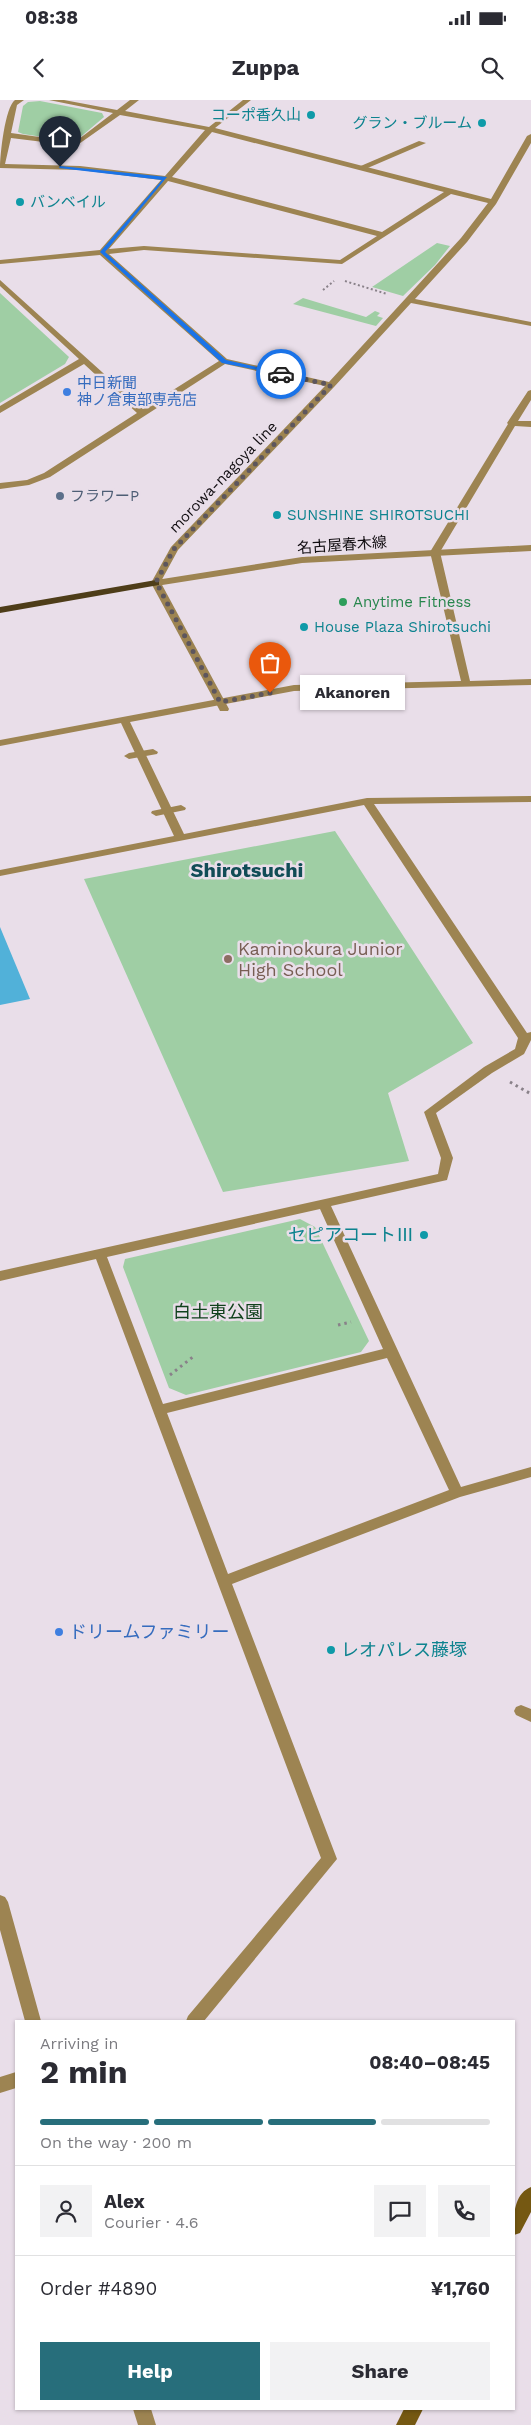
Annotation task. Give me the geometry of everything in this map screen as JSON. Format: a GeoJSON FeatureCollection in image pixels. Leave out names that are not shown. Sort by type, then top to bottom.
{"type":"FeatureCollection","features":[{"type":"Feature","properties":{"kind":"main road"},"geometry":{"type":"LineString","coordinates":[[0,610],[156,582]]}},
{"type":"Feature","properties":{"kind":"main road"},"geometry":{"type":"LineString","coordinates":[[515,2225],[531,2195]]}},
{"type":"Feature","properties":{"kind":"main road"},"geometry":{"type":"LineString","coordinates":[[405,2425],[413,2410]]}},
{"type":"Feature","properties":{"kind":"street"},"geometry":{"type":"LineString","coordinates":[[20,100],[14,104],[0,167],[80,168],[166,178],[383,236]]}},
{"type":"Feature","properties":{"kind":"street"},"geometry":{"type":"LineString","coordinates":[[53,100],[210,129],[493,202]]}},
{"type":"Feature","properties":{"kind":"street"},"geometry":{"type":"LineString","coordinates":[[7,135],[76,144],[135,100]]}},
{"type":"Feature","properties":{"kind":"street"},"geometry":{"type":"LineString","coordinates":[[102,252],[210,129],[247,100]]}},
{"type":"Feature","properties":{"kind":"street","name":"morowa-nagoya line"},"geometry":{"type":"LineString","coordinates":[[156,582],[174,549],[446,262],[493,202],[531,136]]}},
{"type":"Feature","properties":{"kind":"street"},"geometry":{"type":"LineString","coordinates":[[360,168],[422,142]]}},
{"type":"Feature","properties":{"kind":"street"},"geometry":{"type":"LineString","coordinates":[[0,262],[144,248],[342,262],[450,191]]}},
{"type":"Feature","properties":{"kind":"street"},"geometry":{"type":"LineString","coordinates":[[102,252],[224,362],[331,385]]}},
{"type":"Feature","properties":{"kind":"street"},"geometry":{"type":"LineString","coordinates":[[0,282],[143,414]]}},
{"type":"Feature","properties":{"kind":"street"},"geometry":{"type":"LineString","coordinates":[[409,300],[531,324]]}},
{"type":"Feature","properties":{"kind":"street"},"geometry":{"type":"LineString","coordinates":[[0,410],[84,360]]}},
{"type":"Feature","properties":{"kind":"street"},"geometry":{"type":"LineString","coordinates":[[0,486],[29,482],[47,475],[224,362]]}},
{"type":"Feature","properties":{"kind":"street"},"geometry":{"type":"LineString","coordinates":[[467,686],[435,552],[531,392]]}},
{"type":"Feature","properties":{"kind":"street"},"geometry":{"type":"LineString","coordinates":[[512,424],[531,424]]}},
{"type":"Feature","properties":{"kind":"street","name":"名古屋春木線"},"geometry":{"type":"LineString","coordinates":[[156,582],[302,560],[531,548]]}},
{"type":"Feature","properties":{"kind":"street"},"geometry":{"type":"LineString","coordinates":[[156,582],[222,705]]}},
{"type":"Feature","properties":{"kind":"street"},"geometry":{"type":"LineString","coordinates":[[0,743],[124,720],[222,705],[294,688],[467,686],[531,682]]}},
{"type":"Feature","properties":{"kind":"street"},"geometry":{"type":"LineString","coordinates":[[124,720],[181,839]]}},
{"type":"Feature","properties":{"kind":"street"},"geometry":{"type":"LineString","coordinates":[[129,756],[153,752]]}},
{"type":"Feature","properties":{"kind":"street"},"geometry":{"type":"LineString","coordinates":[[0,873],[367,801],[531,799]]}},
{"type":"Feature","properties":{"kind":"street"},"geometry":{"type":"LineString","coordinates":[[0,1276],[443,1177],[447,1158],[430,1112],[488,1070],[520,1051],[527,1037],[367,801]]}},
{"type":"Feature","properties":{"kind":"street"},"geometry":{"type":"LineString","coordinates":[[156,813],[180,808]]}},
{"type":"Feature","properties":{"kind":"street"},"geometry":{"type":"LineString","coordinates":[[323,1203],[456,1493]]}},
{"type":"Feature","properties":{"kind":"street"},"geometry":{"type":"LineString","coordinates":[[100,1254],[330,1858],[195,2020]]}},
{"type":"Feature","properties":{"kind":"street"},"geometry":{"type":"LineString","coordinates":[[158,1410],[392,1352]]}},
{"type":"Feature","properties":{"kind":"street"},"geometry":{"type":"LineString","coordinates":[[225,1581],[456,1493],[531,1472]]}},
{"type":"Feature","properties":{"kind":"street"},"geometry":{"type":"LineString","coordinates":[[0,1902],[34,2020]]}},
{"type":"Feature","properties":{"kind":"street"},"geometry":{"type":"LineString","coordinates":[[0,2085],[15,2080]]}},
{"type":"Feature","properties":{"kind":"street"},"geometry":{"type":"LineString","coordinates":[[142,2410],[147,2425]]}},
{"type":"Feature","properties":{"kind":"path"},"geometry":{"type":"LineString","coordinates":[[323,290],[336,280]]}},
{"type":"Feature","properties":{"kind":"green space"},"geometry":{"type":"Polygon","coordinates":[[[40,101],[102,113],[104,117],[77,140],[69,141],[18,132],[23,106],[28,102],[40,101]]]}},
{"type":"Feature","properties":{"kind":"green space"},"geometry":{"type":"Polygon","coordinates":[[[437,243],[450,246],[435,265],[403,296],[372,287],[437,243]]]}},
{"type":"Feature","properties":{"kind":"green space"},"geometry":{"type":"Polygon","coordinates":[[[0,293],[69,357],[65,364],[0,403],[0,293]]]}},
{"type":"Feature","properties":{"kind":"green space"},"geometry":{"type":"Polygon","coordinates":[[[303,298],[366,317],[375,311],[380,313],[377,316],[383,318],[376,326],[293,304],[303,298]]]}},
{"type":"Feature","properties":{"kind":"green space"},"geometry":{"type":"Polygon","coordinates":[[[335,831],[473,1043],[388,1093],[409,1161],[223,1192],[84,879],[335,831]]]}},
{"type":"Feature","properties":{"kind":"green space","name":"白土東公園"},"geometry":{"type":"Polygon","coordinates":[[[300,1219],[315,1227],[369,1341],[361,1352],[186,1395],[169,1388],[123,1267],[125,1259],[300,1219]]]}},
{"type":"Feature","properties":{"kind":"water"},"geometry":{"type":"Polygon","coordinates":[[[0,927],[30,999],[0,1005],[0,927]]]}},
{"type":"Feature","properties":{"kind":"way so far"},"geometry":{"type":"LineString","coordinates":[[270,693],[220,702],[156,582],[174,549],[331,385],[281,374]]}},
{"type":"Feature","properties":{"kind":"place","name":"コーポ香久山"},"geometry":{"type":"Point","coordinates":[311,115]}},
{"type":"Feature","properties":{"kind":"place","name":"グラン・ブルーム"},"geometry":{"type":"Point","coordinates":[482,123]}},
{"type":"Feature","properties":{"kind":"place","name":"バンベイル"},"geometry":{"type":"Point","coordinates":[20,202]}},
{"type":"Feature","properties":{"kind":"place","name":"中日新聞 神ノ倉東部専売店"},"geometry":{"type":"Point","coordinates":[67,392]}},
{"type":"Feature","properties":{"kind":"place","name":"フラワーP"},"geometry":{"type":"Point","coordinates":[60,496]}},
{"type":"Feature","properties":{"kind":"place","name":"SUNSHINE SHIROTSUCHI"},"geometry":{"type":"Point","coordinates":[277,515]}},
{"type":"Feature","properties":{"kind":"place","name":"Anytime Fitness"},"geometry":{"type":"Point","coordinates":[343,602]}},
{"type":"Feature","properties":{"kind":"place","name":"House Plaza Shirotsuchi"},"geometry":{"type":"Point","coordinates":[304,627]}},
{"type":"Feature","properties":{"kind":"place","name":"Akanoren"},"geometry":{"type":"Point","coordinates":[270,693]}},
{"type":"Feature","properties":{"kind":"place","name":"Kaminokura Junior High School"},"geometry":{"type":"Point","coordinates":[228,959]}},
{"type":"Feature","properties":{"kind":"place","name":"セピアコートⅢ"},"geometry":{"type":"Point","coordinates":[424,1235]}},
{"type":"Feature","properties":{"kind":"place","name":"ドリームファミリー"},"geometry":{"type":"Point","coordinates":[59,1632]}},
{"type":"Feature","properties":{"kind":"place","name":"レオパレス藤塚"},"geometry":{"type":"Point","coordinates":[331,1650]}},
{"type":"Feature","properties":{"kind":"district","name":"Shirotsuchi"},"geometry":{"type":"Point","coordinates":[247,870]}},
{"type":"Feature","properties":{"kind":"route"},"geometry":{"type":"LineString","coordinates":[[60,167],[166,178],[102,252],[224,362],[281,374]]}}]}
